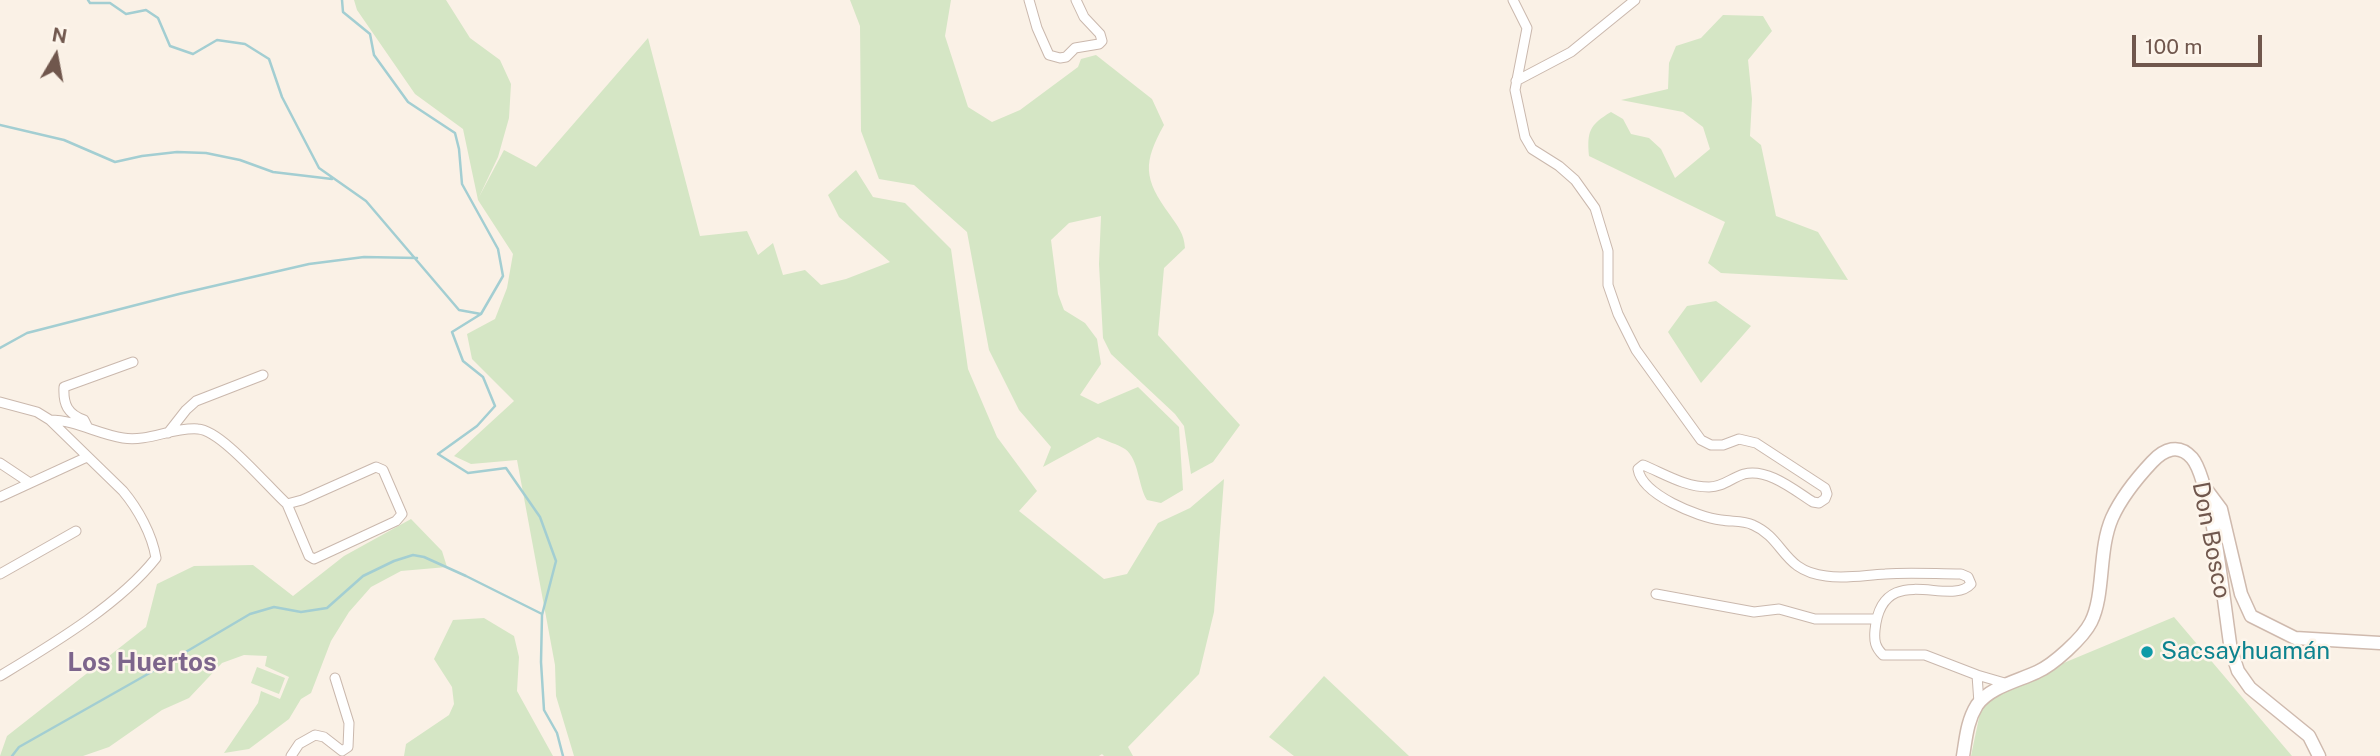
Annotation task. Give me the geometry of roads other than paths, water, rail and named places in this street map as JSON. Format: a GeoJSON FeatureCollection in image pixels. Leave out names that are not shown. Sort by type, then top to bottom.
{"type":"FeatureCollection","features":[{"type":"Feature","properties":{"kind":"street"},"geometry":{"type":"LineString","coordinates":[[1029,0],[1044,46],[1049,55],[1060,58],[1066,57],[1075,48],[1099,44],[1102,41],[1100,34],[1084,17],[1076,0]]}},
{"type":"Feature","properties":{"kind":"street"},"geometry":{"type":"LineString","coordinates":[[1513,0],[1527,28],[1515,96],[1525,137],[1532,149],[1559,166],[1574,180],[1595,208],[1608,251],[1608,285],[1618,314],[1636,350],[1701,440],[1711,445],[1723,445],[1739,439],[1756,443],[1825,488],[1827,494],[1825,499],[1813,502],[1778,480],[1758,473],[1746,474],[1723,486],[1696,486],[1643,465],[1638,469],[1642,482],[1684,509],[1708,518],[1753,525],[1772,538],[1787,558],[1809,573],[1850,577],[1888,573],[1961,574],[1968,577],[1971,584],[1961,591],[1916,589],[1892,595],[1884,602],[1876,619],[1876,649],[1883,655],[1925,655],[2008,684]]}},
{"type":"Feature","properties":{"kind":"street"},"geometry":{"type":"LineString","coordinates":[[1516,81],[1572,52],[1635,0]]}},
{"type":"Feature","properties":{"kind":"street"},"geometry":{"type":"LineString","coordinates":[[88,428],[84,420],[72,416],[67,409],[64,387],[133,362]]}},
{"type":"Feature","properties":{"kind":"street"},"geometry":{"type":"LineString","coordinates":[[168,433],[196,401],[263,375]]}},
{"type":"Feature","properties":{"kind":"street"},"geometry":{"type":"LineString","coordinates":[[0,402],[37,412],[50,420],[133,503],[154,545],[156,558],[117,596],[60,640],[0,676]]}},
{"type":"Feature","properties":{"kind":"street"},"geometry":{"type":"LineString","coordinates":[[50,420],[122,438],[142,439],[198,428],[215,434],[287,504],[309,556],[314,559],[396,521],[401,514],[383,470],[376,467],[287,504]]}},
{"type":"Feature","properties":{"kind":"street","name":"Don Bosco"},"geometry":{"type":"LineString","coordinates":[[1979,703],[2008,684],[2040,671],[2084,632],[2092,619],[2105,536],[2114,514],[2130,489],[2159,455],[2171,449],[2182,450],[2194,460],[2204,486],[2231,650],[2238,671],[2250,688],[2309,736],[2319,756]]}},
{"type":"Feature","properties":{"kind":"street"},"geometry":{"type":"LineString","coordinates":[[0,497],[87,457]]}},
{"type":"Feature","properties":{"kind":"street"},"geometry":{"type":"LineString","coordinates":[[0,463],[30,483]]}},
{"type":"Feature","properties":{"kind":"street"},"geometry":{"type":"LineString","coordinates":[[2204,486],[2221,509],[2241,594],[2251,616],[2295,638],[2380,643]]}},
{"type":"Feature","properties":{"kind":"street"},"geometry":{"type":"LineString","coordinates":[[0,574],[76,531]]}},
{"type":"Feature","properties":{"kind":"street"},"geometry":{"type":"LineString","coordinates":[[1656,594],[1754,612],[1779,609],[1815,619],[1876,619]]}},
{"type":"Feature","properties":{"kind":"street"},"geometry":{"type":"LineString","coordinates":[[1963,756],[1968,724],[1979,703],[1977,675]]}},
{"type":"Feature","properties":{"kind":"street"},"geometry":{"type":"LineString","coordinates":[[291,756],[299,744],[315,735],[324,737],[342,751],[348,747],[349,723],[335,678]]}},
{"type":"Feature","properties":{"kind":"waterway"},"geometry":{"type":"LineString","coordinates":[[88,0],[90,3],[110,3],[126,14],[146,10],[158,18],[170,46],[193,54],[217,40],[245,44],[269,59],[282,97],[319,168],[366,201],[459,310],[481,314]]}},
{"type":"Feature","properties":{"kind":"waterway"},"geometry":{"type":"LineString","coordinates":[[342,0],[343,12],[370,34],[374,55],[408,102],[455,133],[462,184],[498,249],[503,276],[481,314],[452,332],[463,361],[483,377],[495,406],[477,426],[438,454],[468,473],[506,468],[540,517],[556,561],[542,615],[544,710],[557,733],[563,756]]}},
{"type":"Feature","properties":{"kind":"waterway"},"geometry":{"type":"LineString","coordinates":[[0,125],[64,140],[115,162],[177,152],[206,153],[240,160],[273,172],[332,179]]}},
{"type":"Feature","properties":{"kind":"waterway"},"geometry":{"type":"LineString","coordinates":[[0,348],[27,333],[309,264],[364,257],[417,258]]}},
{"type":"Feature","properties":{"kind":"waterway"},"geometry":{"type":"LineString","coordinates":[[12,756],[19,747],[250,614],[274,607],[301,612],[327,608],[363,576],[413,555],[424,557],[466,576],[542,614]]}},
{"type":"Feature","properties":{"kind":"place","name":"Sacsayhuamán"},"geometry":{"type":"Point","coordinates":[2147,652]}},
{"type":"Feature","properties":{"kind":"district","name":"Los Huertos"},"geometry":{"type":"Point","coordinates":[142,663]}}]}
